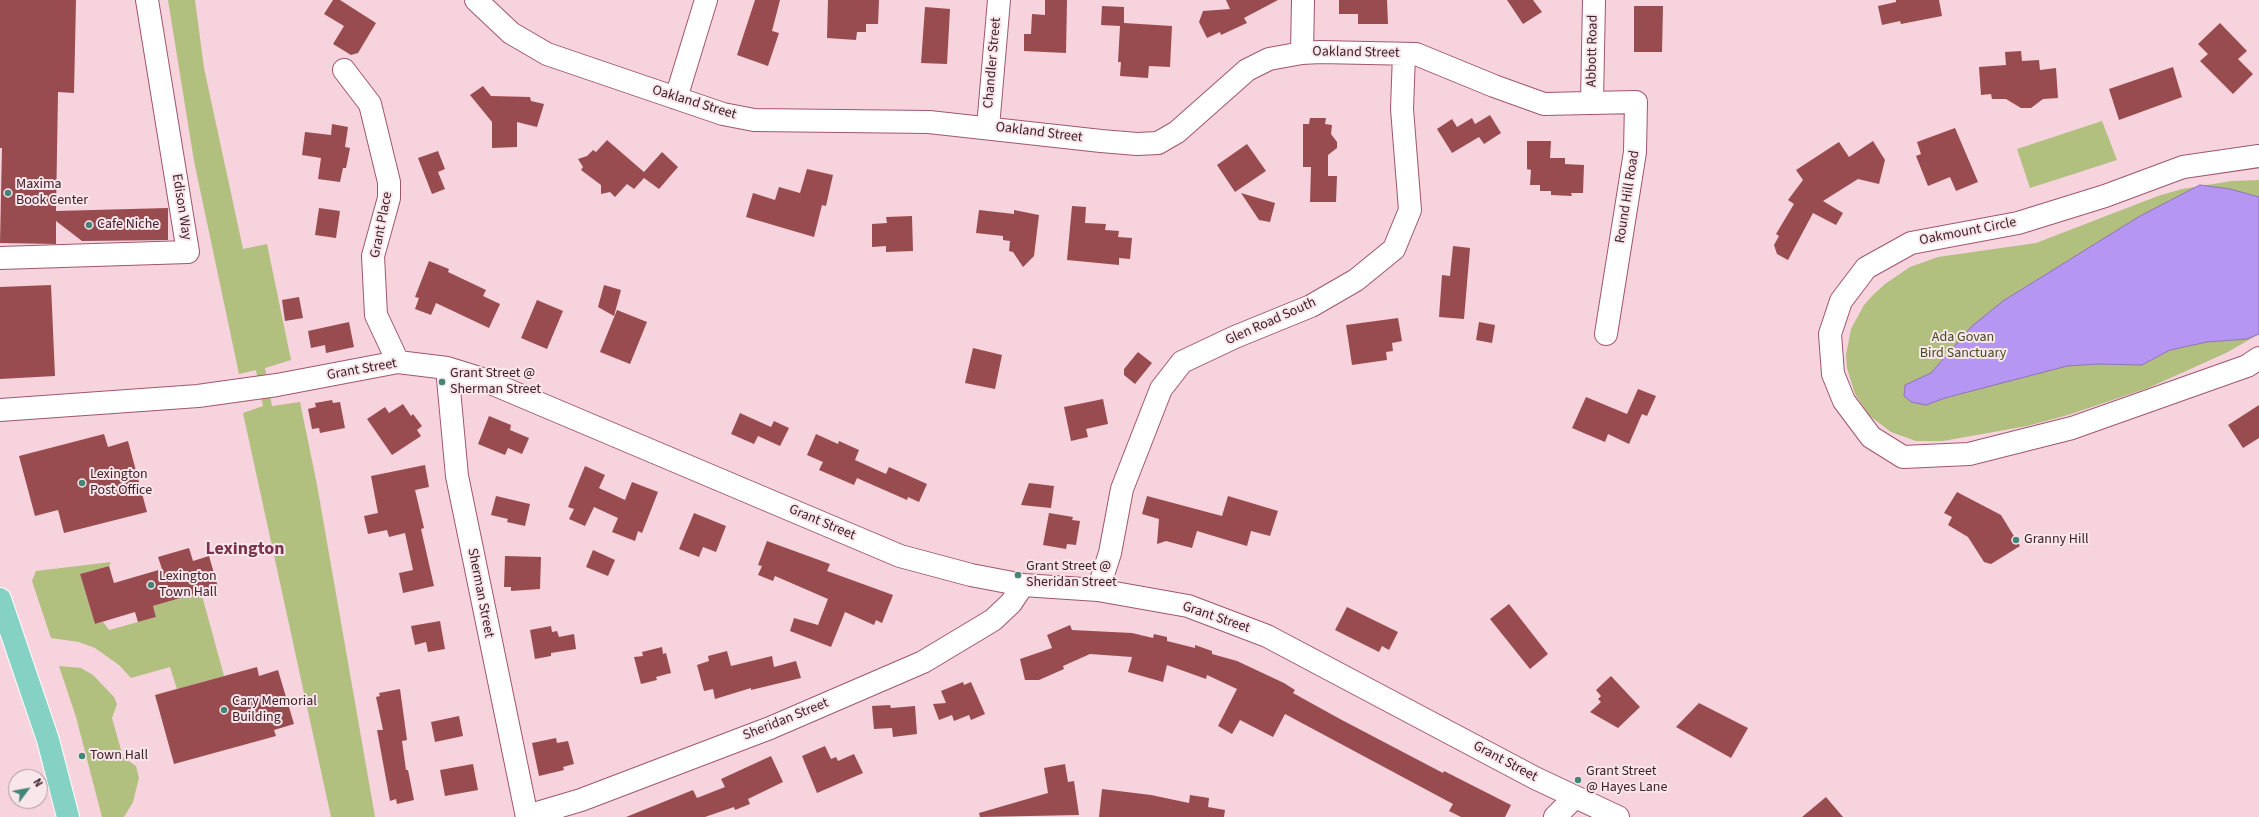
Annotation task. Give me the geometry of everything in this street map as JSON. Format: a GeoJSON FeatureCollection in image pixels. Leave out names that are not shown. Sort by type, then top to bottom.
{"type":"FeatureCollection","features":[{"type":"Feature","properties":{"kind":"main road"},"geometry":{"type":"LineString","coordinates":[[0,599],[48,740],[68,817]]}},
{"type":"Feature","properties":{"kind":"street","name":"Edison Way"},"geometry":{"type":"LineString","coordinates":[[0,258],[188,252],[147,0]]}},
{"type":"Feature","properties":{"kind":"street","name":"Oakland Street"},"geometry":{"type":"LineString","coordinates":[[476,0],[511,33],[547,54],[723,114],[754,120],[876,120],[988,127],[1137,144],[1158,143],[1177,132],[1248,70],[1269,59],[1302,53],[1416,54],[1494,86],[1544,104],[1592,102]]}},
{"type":"Feature","properties":{"kind":"street"},"geometry":{"type":"LineString","coordinates":[[676,98],[706,0]]}},
{"type":"Feature","properties":{"kind":"street","name":"Chandler Street"},"geometry":{"type":"LineString","coordinates":[[988,127],[998,0]]}},
{"type":"Feature","properties":{"kind":"street"},"geometry":{"type":"LineString","coordinates":[[1302,53],[1303,0]]}},
{"type":"Feature","properties":{"kind":"street","name":"Abbott Road"},"geometry":{"type":"LineString","coordinates":[[1592,102],[1594,0]]}},
{"type":"Feature","properties":{"kind":"street","name":"Glen Road South"},"geometry":{"type":"LineString","coordinates":[[1098,590],[1110,553],[1122,489],[1160,389],[1182,362],[1235,337],[1311,306],[1356,280],[1394,249],[1410,210],[1402,109],[1404,54]]}},
{"type":"Feature","properties":{"kind":"street","name":"Grant Place"},"geometry":{"type":"LineString","coordinates":[[344,70],[370,104],[390,182],[389,198],[373,256],[376,315],[398,362]]}},
{"type":"Feature","properties":{"kind":"street","name":"Round Hill Road"},"geometry":{"type":"LineString","coordinates":[[1592,102],[1636,102],[1635,152],[1606,334]]}},
{"type":"Feature","properties":{"kind":"street","name":"Oakmount Circle"},"geometry":{"type":"LineString","coordinates":[[2259,156],[2183,167],[2105,196],[2018,223],[1911,243],[1866,268],[1841,301],[1830,334],[1833,374],[1844,401],[1870,437],[1903,457],[1969,454],[2066,430],[2184,390],[2247,366],[2259,358]]}},
{"type":"Feature","properties":{"kind":"street","name":"Grant Street"},"geometry":{"type":"LineString","coordinates":[[0,410],[198,396],[277,385],[398,362],[447,368],[486,381],[900,556],[971,575],[1023,585],[1098,590],[1188,606],[1267,636],[1528,774],[1618,817]]}},
{"type":"Feature","properties":{"kind":"street","name":"Sherman Street"},"geometry":{"type":"LineString","coordinates":[[447,368],[456,476],[527,817]]}},
{"type":"Feature","properties":{"kind":"street","name":"Sheridan Street"},"geometry":{"type":"LineString","coordinates":[[527,817],[581,800],[776,726],[923,662],[993,620],[1011,603],[1023,585]]}},
{"type":"Feature","properties":{"kind":"street"},"geometry":{"type":"LineString","coordinates":[[1555,817],[1575,797]]}},
{"type":"Feature","properties":{"kind":"green space"},"geometry":{"type":"Polygon","coordinates":[[[168,0],[195,0],[204,68],[243,249],[267,244],[291,360],[265,368],[272,406],[300,402],[317,485],[375,817],[331,817],[243,413],[263,406],[256,370],[239,374],[194,161],[168,0]]]}},
{"type":"Feature","properties":{"kind":"green space"},"geometry":{"type":"Polygon","coordinates":[[[2102,121],[2117,160],[2030,188],[2017,149],[2102,121]]]}},
{"type":"Feature","properties":{"kind":"green space","name":"Ada Govan Bird Sanctuary"},"geometry":{"type":"Polygon","coordinates":[[[2259,180],[2259,334],[2226,353],[2148,388],[2068,415],[2027,426],[1943,441],[1916,441],[1891,432],[1870,416],[1855,394],[1847,368],[1846,355],[1851,329],[1864,305],[1874,294],[1885,284],[1910,267],[1938,257],[2036,243],[2158,196],[2182,189],[2232,181],[2259,180]]]}},
{"type":"Feature","properties":{"kind":"green space"},"geometry":{"type":"Polygon","coordinates":[[[111,562],[109,566],[80,574],[95,624],[103,622],[109,630],[156,617],[153,606],[201,592],[224,676],[177,689],[170,667],[131,678],[119,665],[95,648],[79,642],[51,638],[32,581],[36,571],[111,562]]]}},
{"type":"Feature","properties":{"kind":"green space"},"geometry":{"type":"Polygon","coordinates":[[[59,666],[81,668],[93,675],[114,697],[117,704],[112,718],[123,757],[136,766],[139,778],[133,802],[124,817],[102,817],[76,717],[59,666]]]}},
{"type":"Feature","properties":{"kind":"shaded area"},"geometry":{"type":"Polygon","coordinates":[[[2200,185],[2230,189],[2259,197],[2259,334],[2247,339],[2207,342],[2170,350],[2142,365],[2098,364],[2067,366],[1945,398],[1926,405],[1911,402],[1904,396],[1905,385],[1931,373],[1971,327],[2003,301],[2140,216],[2200,185]]]}},
{"type":"Feature","properties":{"kind":"building"},"geometry":{"type":"Polygon","coordinates":[[[0,0],[76,0],[74,93],[58,92],[56,211],[168,208],[168,240],[82,241],[56,221],[56,244],[0,243],[2,148],[0,148],[0,0]]]}},
{"type":"Feature","properties":{"kind":"building"},"geometry":{"type":"Polygon","coordinates":[[[333,0],[340,0],[376,23],[358,53],[351,55],[333,44],[344,26],[324,14],[333,0]]]}},
{"type":"Feature","properties":{"kind":"building"},"geometry":{"type":"Polygon","coordinates":[[[755,0],[780,0],[772,31],[779,33],[768,66],[737,55],[755,0]]]}},
{"type":"Feature","properties":{"kind":"building"},"geometry":{"type":"Polygon","coordinates":[[[828,0],[879,0],[878,24],[866,24],[866,32],[857,32],[856,40],[827,38],[828,0]]]}},
{"type":"Feature","properties":{"kind":"building"},"geometry":{"type":"Polygon","coordinates":[[[1045,0],[1067,0],[1066,53],[1024,51],[1024,34],[1031,34],[1032,14],[1045,15],[1045,0]]]}},
{"type":"Feature","properties":{"kind":"building"},"geometry":{"type":"Polygon","coordinates":[[[1226,0],[1278,0],[1244,18],[1247,23],[1221,35],[1220,32],[1207,38],[1199,22],[1203,11],[1230,9],[1226,0]]]}},
{"type":"Feature","properties":{"kind":"building"},"geometry":{"type":"Polygon","coordinates":[[[1339,0],[1387,0],[1388,24],[1358,24],[1358,14],[1339,14],[1339,0]]]}},
{"type":"Feature","properties":{"kind":"building"},"geometry":{"type":"Polygon","coordinates":[[[1507,0],[1533,0],[1542,12],[1523,24],[1507,0]]]}},
{"type":"Feature","properties":{"kind":"building"},"geometry":{"type":"Polygon","coordinates":[[[1896,0],[1939,0],[1942,16],[1901,24],[1900,21],[1882,25],[1878,6],[1896,2],[1896,0]]]}},
{"type":"Feature","properties":{"kind":"building"},"geometry":{"type":"Polygon","coordinates":[[[1102,6],[1124,7],[1124,23],[1172,26],[1170,67],[1149,66],[1148,78],[1120,76],[1121,62],[1118,62],[1120,26],[1101,25],[1102,6]]]}},
{"type":"Feature","properties":{"kind":"building"},"geometry":{"type":"Polygon","coordinates":[[[1634,6],[1663,6],[1662,52],[1634,52],[1634,6]]]}},
{"type":"Feature","properties":{"kind":"building"},"geometry":{"type":"Polygon","coordinates":[[[925,7],[950,9],[947,64],[921,63],[925,7]]]}},
{"type":"Feature","properties":{"kind":"building"},"geometry":{"type":"Polygon","coordinates":[[[2220,23],[2247,51],[2238,59],[2253,74],[2233,94],[2200,61],[2208,54],[2198,44],[2220,23]]]}},
{"type":"Feature","properties":{"kind":"building"},"geometry":{"type":"Polygon","coordinates":[[[2021,51],[2022,61],[2039,60],[2040,70],[2056,68],[2058,98],[2043,99],[2031,108],[2021,108],[2006,99],[1992,99],[1991,94],[1981,95],[1979,67],[2006,65],[2005,52],[2021,51]]]}},
{"type":"Feature","properties":{"kind":"building"},"geometry":{"type":"Polygon","coordinates":[[[2173,67],[2182,97],[2119,120],[2109,89],[2173,67]]]}},
{"type":"Feature","properties":{"kind":"building"},"geometry":{"type":"Polygon","coordinates":[[[483,86],[491,96],[530,97],[531,101],[544,104],[537,127],[517,122],[517,147],[492,148],[492,122],[470,95],[483,86]]]}},
{"type":"Feature","properties":{"kind":"building"},"geometry":{"type":"Polygon","coordinates":[[[1490,115],[1501,133],[1484,144],[1479,137],[1452,153],[1437,129],[1452,119],[1457,127],[1472,118],[1475,124],[1490,115]]]}},
{"type":"Feature","properties":{"kind":"building"},"geometry":{"type":"Polygon","coordinates":[[[1310,118],[1326,118],[1325,124],[1332,125],[1331,134],[1337,142],[1337,148],[1328,155],[1328,176],[1337,176],[1336,202],[1310,202],[1311,167],[1303,167],[1303,124],[1309,124],[1310,118]]]}},
{"type":"Feature","properties":{"kind":"building"},"geometry":{"type":"Polygon","coordinates":[[[332,124],[348,127],[345,147],[350,148],[346,168],[343,168],[340,182],[318,179],[321,158],[302,155],[305,132],[331,135],[332,124]]]}},
{"type":"Feature","properties":{"kind":"building"},"geometry":{"type":"Polygon","coordinates":[[[1955,128],[1978,182],[1956,191],[1950,177],[1928,186],[1916,156],[1921,154],[1917,142],[1955,128]]]}},
{"type":"Feature","properties":{"kind":"building"},"geometry":{"type":"Polygon","coordinates":[[[607,140],[644,172],[662,152],[678,167],[659,189],[644,178],[634,189],[627,184],[615,197],[610,192],[601,194],[601,185],[581,170],[583,167],[578,159],[587,156],[593,150],[596,152],[607,140]]]}},
{"type":"Feature","properties":{"kind":"building"},"geometry":{"type":"Polygon","coordinates":[[[1527,141],[1551,141],[1550,158],[1565,158],[1565,164],[1584,165],[1583,193],[1571,193],[1572,196],[1551,195],[1551,191],[1540,191],[1540,185],[1530,185],[1531,170],[1527,169],[1527,141]]]}},
{"type":"Feature","properties":{"kind":"building"},"geometry":{"type":"Polygon","coordinates":[[[1873,141],[1885,160],[1879,184],[1858,179],[1823,201],[1843,213],[1836,225],[1813,213],[1788,260],[1777,254],[1774,245],[1779,236],[1776,234],[1794,204],[1788,200],[1803,180],[1796,170],[1839,142],[1849,157],[1873,141]]]}},
{"type":"Feature","properties":{"kind":"building"},"geometry":{"type":"Polygon","coordinates":[[[1247,144],[1266,171],[1235,192],[1217,165],[1247,144]]]}},
{"type":"Feature","properties":{"kind":"building"},"geometry":{"type":"Polygon","coordinates":[[[438,151],[445,169],[438,172],[445,189],[432,194],[418,158],[438,151]]]}},
{"type":"Feature","properties":{"kind":"building"},"geometry":{"type":"Polygon","coordinates":[[[807,169],[833,175],[826,206],[822,205],[814,237],[746,217],[753,193],[775,200],[779,187],[800,193],[807,169]]]}},
{"type":"Feature","properties":{"kind":"building"},"geometry":{"type":"Polygon","coordinates":[[[1241,193],[1275,203],[1270,222],[1259,220],[1241,193]]]}},
{"type":"Feature","properties":{"kind":"building"},"geometry":{"type":"Polygon","coordinates":[[[1072,206],[1086,207],[1085,223],[1106,224],[1105,230],[1119,231],[1118,237],[1132,238],[1130,259],[1119,258],[1119,265],[1067,260],[1072,206]]]}},
{"type":"Feature","properties":{"kind":"building"},"geometry":{"type":"Polygon","coordinates":[[[319,208],[340,211],[336,238],[315,235],[319,208]]]}},
{"type":"Feature","properties":{"kind":"building"},"geometry":{"type":"Polygon","coordinates":[[[979,210],[1014,214],[1014,210],[1039,215],[1034,256],[1023,267],[1013,252],[1009,251],[1010,241],[1003,240],[1003,236],[976,233],[979,210]]]}},
{"type":"Feature","properties":{"kind":"building"},"geometry":{"type":"Polygon","coordinates":[[[912,216],[913,251],[886,252],[886,246],[872,247],[872,224],[887,223],[886,217],[912,216]]]}},
{"type":"Feature","properties":{"kind":"building"},"geometry":{"type":"Polygon","coordinates":[[[1453,246],[1470,248],[1464,319],[1439,317],[1442,275],[1450,276],[1453,246]]]}},
{"type":"Feature","properties":{"kind":"building"},"geometry":{"type":"Polygon","coordinates":[[[429,261],[449,269],[448,272],[486,290],[483,296],[500,304],[489,328],[436,303],[431,315],[415,309],[419,298],[415,297],[429,261]]]}},
{"type":"Feature","properties":{"kind":"building"},"geometry":{"type":"Polygon","coordinates":[[[51,285],[55,376],[0,379],[0,287],[51,285]]]}},
{"type":"Feature","properties":{"kind":"building"},"geometry":{"type":"Polygon","coordinates":[[[604,285],[621,290],[614,316],[598,307],[604,285]]]}},
{"type":"Feature","properties":{"kind":"building"},"geometry":{"type":"Polygon","coordinates":[[[299,297],[303,318],[285,321],[282,300],[299,297]]]}},
{"type":"Feature","properties":{"kind":"building"},"geometry":{"type":"Polygon","coordinates":[[[537,300],[563,311],[547,349],[521,338],[537,300]]]}},
{"type":"Feature","properties":{"kind":"building"},"geometry":{"type":"Polygon","coordinates":[[[617,310],[647,322],[630,364],[600,352],[617,310]]]}},
{"type":"Feature","properties":{"kind":"building"},"geometry":{"type":"Polygon","coordinates":[[[1398,318],[1402,341],[1392,343],[1393,351],[1386,352],[1387,360],[1352,365],[1346,325],[1398,318]]]}},
{"type":"Feature","properties":{"kind":"building"},"geometry":{"type":"Polygon","coordinates":[[[349,322],[354,347],[326,353],[325,345],[311,348],[308,331],[349,322]]]}},
{"type":"Feature","properties":{"kind":"building"},"geometry":{"type":"Polygon","coordinates":[[[1479,322],[1495,325],[1492,343],[1476,340],[1479,322]]]}},
{"type":"Feature","properties":{"kind":"building"},"geometry":{"type":"Polygon","coordinates":[[[973,348],[1002,355],[995,389],[965,383],[973,348]]]}},
{"type":"Feature","properties":{"kind":"building"},"geometry":{"type":"Polygon","coordinates":[[[1138,352],[1152,363],[1135,384],[1124,375],[1124,369],[1138,352]]]}},
{"type":"Feature","properties":{"kind":"building"},"geometry":{"type":"Polygon","coordinates":[[[1638,389],[1656,396],[1647,416],[1642,414],[1629,444],[1608,434],[1605,442],[1572,428],[1586,397],[1627,414],[1638,389]]]}},
{"type":"Feature","properties":{"kind":"building"},"geometry":{"type":"Polygon","coordinates":[[[1103,399],[1108,424],[1086,429],[1088,437],[1071,441],[1064,407],[1103,399]]]}},
{"type":"Feature","properties":{"kind":"building"},"geometry":{"type":"Polygon","coordinates":[[[332,400],[333,403],[340,402],[345,428],[320,433],[319,428],[312,429],[308,409],[316,407],[315,403],[332,400]]]}},
{"type":"Feature","properties":{"kind":"building"},"geometry":{"type":"Polygon","coordinates":[[[403,404],[411,416],[413,414],[422,426],[417,430],[421,436],[392,455],[367,419],[385,407],[389,413],[403,404]]]}},
{"type":"Feature","properties":{"kind":"building"},"geometry":{"type":"Polygon","coordinates":[[[2259,405],[2259,438],[2243,448],[2228,425],[2259,405]]]}},
{"type":"Feature","properties":{"kind":"building"},"geometry":{"type":"Polygon","coordinates":[[[740,413],[771,427],[774,421],[789,428],[780,446],[758,436],[754,444],[731,434],[740,413]]]}},
{"type":"Feature","properties":{"kind":"building"},"geometry":{"type":"Polygon","coordinates":[[[489,416],[511,425],[510,430],[529,438],[522,454],[508,448],[505,455],[478,444],[489,416]]]}},
{"type":"Feature","properties":{"kind":"building","name":"Lexington Post Office"},"geometry":{"type":"Polygon","coordinates":[[[104,434],[108,447],[128,441],[147,512],[64,533],[58,510],[35,516],[19,456],[104,434]]]}},
{"type":"Feature","properties":{"kind":"building"},"geometry":{"type":"Polygon","coordinates":[[[816,434],[838,444],[839,441],[859,450],[855,460],[886,474],[889,467],[927,484],[919,502],[908,497],[907,500],[857,478],[854,485],[819,470],[823,462],[807,455],[816,434]]]}},
{"type":"Feature","properties":{"kind":"building"},"geometry":{"type":"Polygon","coordinates":[[[425,465],[429,487],[415,490],[424,528],[421,529],[434,586],[403,593],[399,573],[413,570],[405,533],[389,537],[387,530],[368,534],[364,516],[378,513],[371,476],[425,465]]]}},
{"type":"Feature","properties":{"kind":"building"},"geometry":{"type":"Polygon","coordinates":[[[585,466],[605,475],[599,488],[625,500],[632,482],[658,492],[642,533],[638,531],[635,541],[612,532],[618,518],[594,507],[585,526],[569,519],[574,509],[568,507],[585,466]]]}},
{"type":"Feature","properties":{"kind":"building"},"geometry":{"type":"Polygon","coordinates":[[[1029,483],[1054,486],[1051,508],[1021,505],[1029,483]]]}},
{"type":"Feature","properties":{"kind":"building"},"geometry":{"type":"Polygon","coordinates":[[[1957,492],[2001,515],[2020,546],[1991,564],[1984,562],[1968,537],[1948,525],[1952,517],[1944,513],[1957,492]]]}},
{"type":"Feature","properties":{"kind":"building"},"geometry":{"type":"Polygon","coordinates":[[[496,496],[530,504],[525,526],[507,522],[508,519],[491,515],[496,496]]]}},
{"type":"Feature","properties":{"kind":"building"},"geometry":{"type":"Polygon","coordinates":[[[1147,496],[1222,516],[1228,496],[1278,511],[1270,536],[1251,531],[1247,546],[1197,531],[1192,548],[1166,541],[1157,544],[1159,519],[1142,514],[1147,496]]]}},
{"type":"Feature","properties":{"kind":"building"},"geometry":{"type":"Polygon","coordinates":[[[694,513],[726,526],[716,552],[703,547],[699,557],[679,549],[694,513]]]}},
{"type":"Feature","properties":{"kind":"building"},"geometry":{"type":"Polygon","coordinates":[[[1049,513],[1073,517],[1072,520],[1080,521],[1076,545],[1067,544],[1066,549],[1043,545],[1049,513]]]}},
{"type":"Feature","properties":{"kind":"building"},"geometry":{"type":"Polygon","coordinates":[[[767,541],[830,564],[827,571],[893,595],[882,623],[876,620],[874,625],[845,612],[831,647],[790,631],[794,618],[818,625],[828,599],[775,576],[773,581],[758,575],[762,566],[758,565],[767,541]]]}},
{"type":"Feature","properties":{"kind":"building","name":"Lexington Town Hall"},"geometry":{"type":"Polygon","coordinates":[[[189,548],[193,561],[209,556],[218,587],[153,606],[156,617],[138,622],[135,612],[95,624],[80,574],[109,566],[114,583],[162,569],[158,557],[189,548]]]}},
{"type":"Feature","properties":{"kind":"building"},"geometry":{"type":"Polygon","coordinates":[[[593,550],[615,560],[608,576],[586,567],[593,550]]]}},
{"type":"Feature","properties":{"kind":"building"},"geometry":{"type":"Polygon","coordinates":[[[505,556],[541,557],[540,589],[511,591],[511,587],[504,587],[505,556]]]}},
{"type":"Feature","properties":{"kind":"building"},"geometry":{"type":"Polygon","coordinates":[[[1509,604],[1548,654],[1530,669],[1490,619],[1509,604]]]}},
{"type":"Feature","properties":{"kind":"building"},"geometry":{"type":"Polygon","coordinates":[[[1347,607],[1398,632],[1389,650],[1382,646],[1379,652],[1335,630],[1347,607]]]}},
{"type":"Feature","properties":{"kind":"building"},"geometry":{"type":"Polygon","coordinates":[[[440,621],[445,649],[428,652],[426,642],[415,645],[411,626],[440,621]]]}},
{"type":"Feature","properties":{"kind":"building"},"geometry":{"type":"Polygon","coordinates":[[[1070,625],[1072,630],[1132,633],[1153,638],[1154,634],[1167,637],[1167,641],[1195,648],[1195,645],[1212,651],[1212,654],[1237,661],[1284,683],[1295,690],[1293,693],[1340,719],[1443,773],[1444,771],[1511,805],[1505,817],[1461,817],[1449,811],[1453,804],[1285,714],[1273,737],[1240,720],[1232,734],[1218,726],[1237,689],[1207,675],[1206,679],[1167,665],[1163,682],[1128,672],[1132,657],[1090,654],[1063,666],[1064,669],[1039,680],[1025,680],[1020,659],[1052,648],[1047,635],[1070,625]]]}},
{"type":"Feature","properties":{"kind":"building"},"geometry":{"type":"Polygon","coordinates":[[[551,626],[552,632],[557,631],[559,637],[574,634],[576,649],[551,653],[551,656],[535,659],[530,630],[551,626]]]}},
{"type":"Feature","properties":{"kind":"building"},"geometry":{"type":"Polygon","coordinates":[[[662,647],[663,654],[666,653],[671,673],[656,677],[657,680],[641,684],[634,657],[643,656],[642,652],[662,647]]]}},
{"type":"Feature","properties":{"kind":"building"},"geometry":{"type":"Polygon","coordinates":[[[727,651],[731,666],[772,656],[774,667],[796,661],[801,678],[751,690],[751,688],[715,699],[713,689],[704,691],[697,665],[709,661],[708,656],[727,651]]]}},
{"type":"Feature","properties":{"kind":"building","name":"Cary Memorial Building"},"geometry":{"type":"Polygon","coordinates":[[[257,667],[259,676],[278,670],[294,724],[274,730],[276,736],[174,764],[155,695],[257,667]]]}},
{"type":"Feature","properties":{"kind":"building"},"geometry":{"type":"Polygon","coordinates":[[[1611,676],[1640,707],[1618,728],[1590,712],[1601,702],[1598,699],[1601,696],[1596,690],[1611,676]]]}},
{"type":"Feature","properties":{"kind":"building"},"geometry":{"type":"Polygon","coordinates":[[[963,682],[964,685],[971,682],[985,714],[971,720],[969,715],[954,721],[952,715],[939,720],[933,704],[946,703],[941,691],[963,682]]]}},
{"type":"Feature","properties":{"kind":"building"},"geometry":{"type":"Polygon","coordinates":[[[400,689],[407,740],[402,741],[406,770],[408,770],[414,800],[397,804],[396,799],[390,801],[377,730],[383,730],[376,697],[380,696],[379,693],[400,689]]]}},
{"type":"Feature","properties":{"kind":"building"},"geometry":{"type":"Polygon","coordinates":[[[1699,703],[1748,728],[1731,758],[1676,727],[1699,703]]]}},
{"type":"Feature","properties":{"kind":"building"},"geometry":{"type":"Polygon","coordinates":[[[890,705],[891,708],[915,706],[917,734],[893,737],[892,728],[874,729],[872,706],[890,705]]]}},
{"type":"Feature","properties":{"kind":"building"},"geometry":{"type":"Polygon","coordinates":[[[459,716],[463,736],[435,742],[431,722],[459,716]]]}},
{"type":"Feature","properties":{"kind":"building"},"geometry":{"type":"Polygon","coordinates":[[[556,738],[557,743],[568,741],[574,764],[563,767],[564,770],[539,776],[532,743],[556,738]]]}},
{"type":"Feature","properties":{"kind":"building"},"geometry":{"type":"Polygon","coordinates":[[[825,746],[831,759],[836,757],[838,761],[854,754],[863,773],[817,793],[802,756],[825,746]]]}},
{"type":"Feature","properties":{"kind":"building"},"geometry":{"type":"Polygon","coordinates":[[[771,756],[783,782],[748,799],[750,804],[735,810],[734,807],[705,817],[626,817],[693,790],[697,798],[725,787],[721,779],[771,756]]]}},
{"type":"Feature","properties":{"kind":"building"},"geometry":{"type":"Polygon","coordinates":[[[473,764],[478,790],[445,796],[440,770],[473,764]]]}},
{"type":"Feature","properties":{"kind":"building"},"geometry":{"type":"Polygon","coordinates":[[[1065,764],[1068,782],[1074,781],[1079,815],[980,817],[979,813],[1048,793],[1044,768],[1065,764]]]}},
{"type":"Feature","properties":{"kind":"building"},"geometry":{"type":"Polygon","coordinates":[[[1102,789],[1151,795],[1189,803],[1190,795],[1209,798],[1208,807],[1225,810],[1224,817],[1099,817],[1102,789]]]}},
{"type":"Feature","properties":{"kind":"building"},"geometry":{"type":"Polygon","coordinates":[[[1826,797],[1843,817],[1802,817],[1826,797]]]}},
{"type":"Feature","properties":{"kind":"place","name":"Maxima Book Center"},"geometry":{"type":"Point","coordinates":[8,193]}},
{"type":"Feature","properties":{"kind":"place","name":"Cafe Niche"},"geometry":{"type":"Point","coordinates":[89,225]}},
{"type":"Feature","properties":{"kind":"place","name":"Grant Street @ Sherman Street"},"geometry":{"type":"Point","coordinates":[442,382]}},
{"type":"Feature","properties":{"kind":"place","name":"Lexington Post Office"},"geometry":{"type":"Point","coordinates":[82,483]}},
{"type":"Feature","properties":{"kind":"place","name":"Granny Hill"},"geometry":{"type":"Point","coordinates":[2016,540]}},
{"type":"Feature","properties":{"kind":"place","name":"Grant Street @ Sheridan Street"},"geometry":{"type":"Point","coordinates":[1018,575]}},
{"type":"Feature","properties":{"kind":"place","name":"Lexington Town Hall"},"geometry":{"type":"Point","coordinates":[151,585]}},
{"type":"Feature","properties":{"kind":"place","name":"Cary Memorial Building"},"geometry":{"type":"Point","coordinates":[224,710]}},
{"type":"Feature","properties":{"kind":"place","name":"Town Hall"},"geometry":{"type":"Point","coordinates":[82,756]}},
{"type":"Feature","properties":{"kind":"place","name":"Grant Street @ Hayes Lane"},"geometry":{"type":"Point","coordinates":[1578,780]}},
{"type":"Feature","properties":{"kind":"district","name":"Lexington"},"geometry":{"type":"Point","coordinates":[245,550]}}]}
